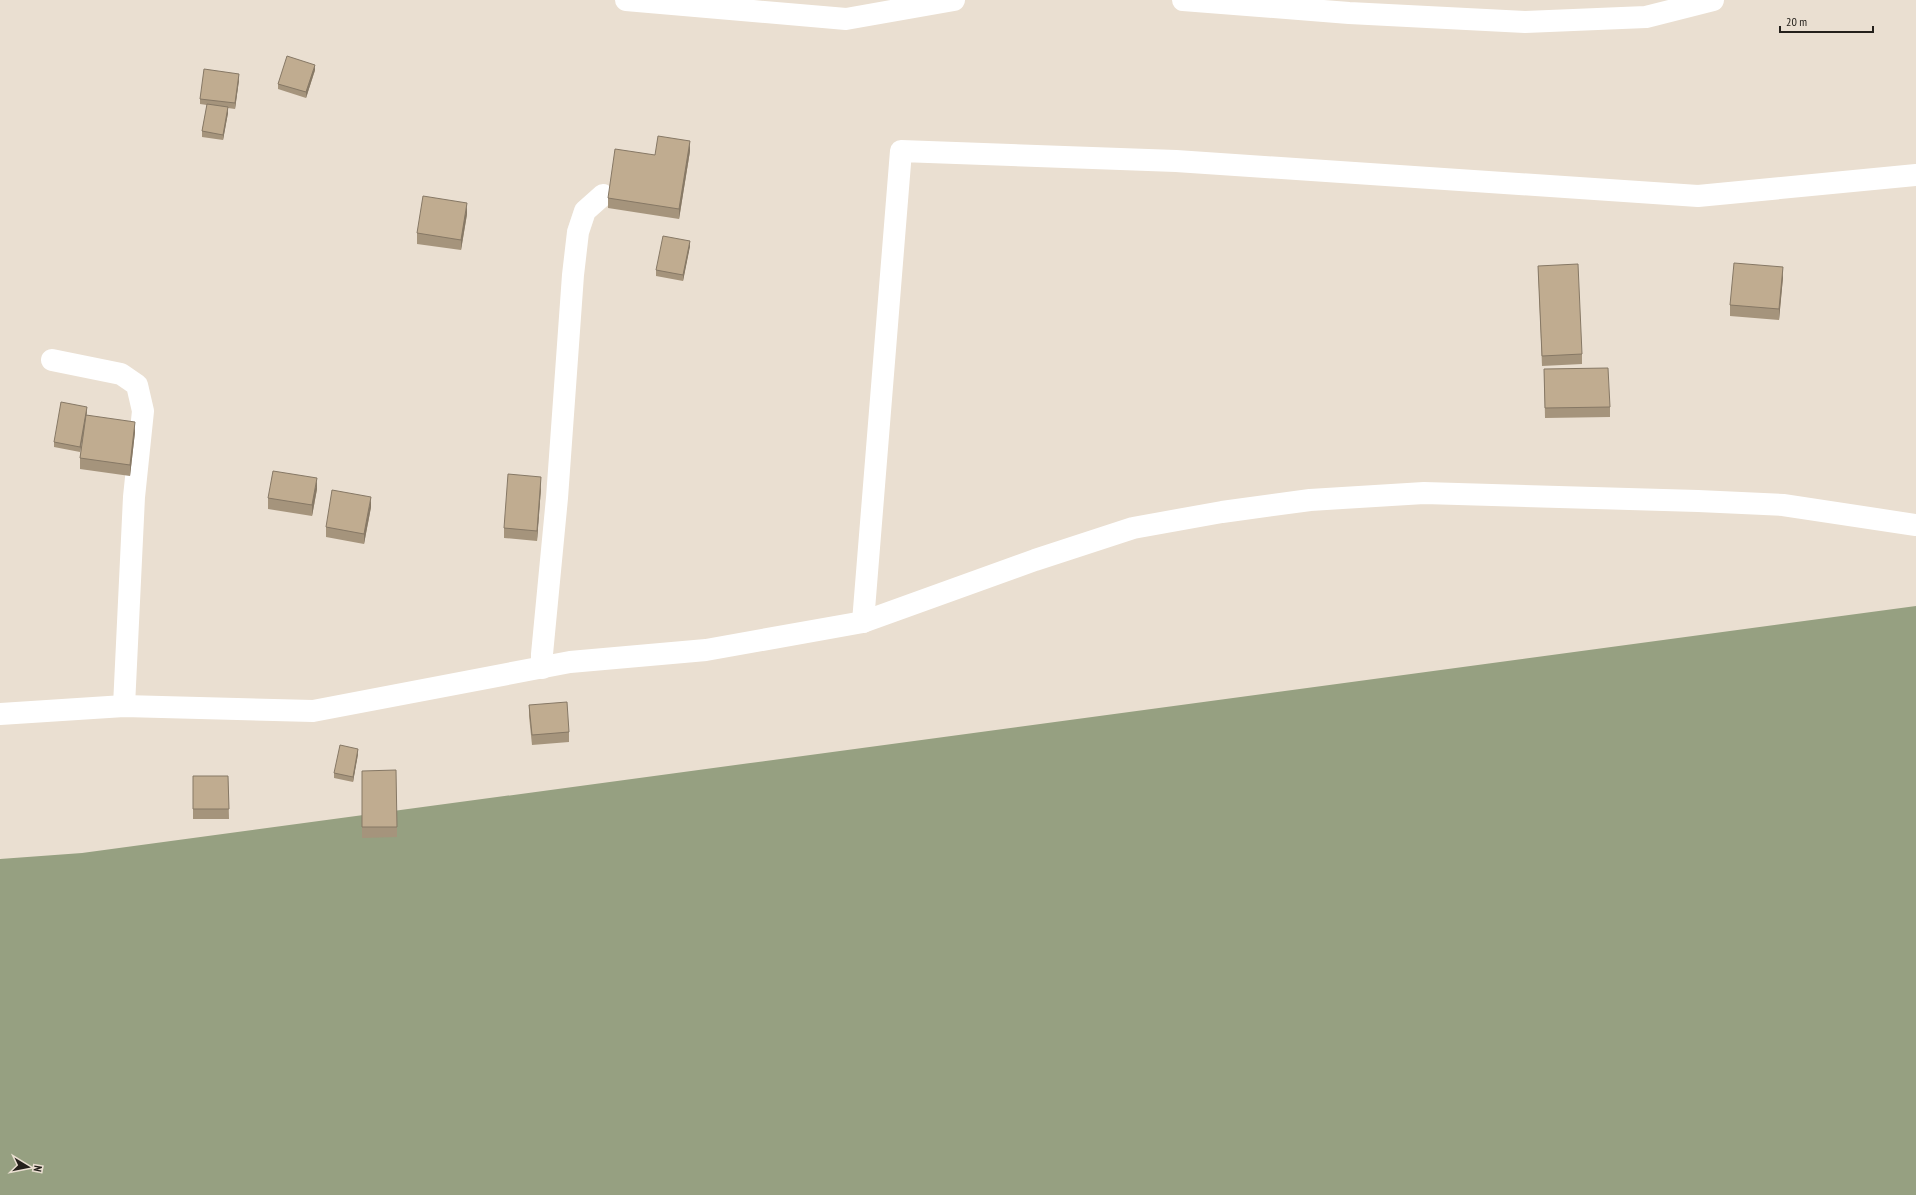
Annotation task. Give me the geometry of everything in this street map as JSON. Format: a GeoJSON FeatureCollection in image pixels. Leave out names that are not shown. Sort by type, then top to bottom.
{"type":"FeatureCollection","features":[{"type":"Feature","properties":{"kind":"street"},"geometry":{"type":"LineString","coordinates":[[626,0],[846,19],[954,0]]}},
{"type":"Feature","properties":{"kind":"street"},"geometry":{"type":"LineString","coordinates":[[1183,0],[1349,13],[1525,22],[1646,17],[1712,0]]}},
{"type":"Feature","properties":{"kind":"street"},"geometry":{"type":"LineString","coordinates":[[863,622],[901,152],[1176,161],[1698,196],[1916,175]]}},
{"type":"Feature","properties":{"kind":"street"},"geometry":{"type":"LineString","coordinates":[[542,668],[542,654],[558,498],[573,275],[578,232],[585,211],[603,195]]}},
{"type":"Feature","properties":{"kind":"street"},"geometry":{"type":"LineString","coordinates":[[52,360],[121,374],[137,385],[143,412],[134,497],[124,706]]}},
{"type":"Feature","properties":{"kind":"street"},"geometry":{"type":"LineString","coordinates":[[0,714],[124,706],[313,711],[570,662],[706,650],[863,622],[1035,560],[1133,528],[1222,512],[1310,500],[1424,493],[1582,496],[1783,504],[1916,525]]}},
{"type":"Feature","properties":{"kind":"green space"},"geometry":{"type":"Polygon","coordinates":[[[1916,606],[1916,1195],[0,1195],[0,859],[82,853],[1916,606]]]}},
{"type":"Feature","properties":{"kind":"building"},"geometry":{"type":"Polygon","coordinates":[[[287,56],[315,65],[306,92],[278,84],[287,56]]]}},
{"type":"Feature","properties":{"kind":"building"},"geometry":{"type":"Polygon","coordinates":[[[204,69],[239,74],[235,103],[200,99],[204,69]]]}},
{"type":"Feature","properties":{"kind":"building"},"geometry":{"type":"Polygon","coordinates":[[[207,104],[228,107],[223,135],[202,131],[207,104]]]}},
{"type":"Feature","properties":{"kind":"building"},"geometry":{"type":"Polygon","coordinates":[[[658,136],[690,141],[679,209],[608,198],[615,149],[655,155],[658,136]]]}},
{"type":"Feature","properties":{"kind":"building"},"geometry":{"type":"Polygon","coordinates":[[[423,196],[467,203],[461,240],[417,233],[423,196]]]}},
{"type":"Feature","properties":{"kind":"building"},"geometry":{"type":"Polygon","coordinates":[[[663,236],[690,241],[683,275],[656,270],[663,236]]]}},
{"type":"Feature","properties":{"kind":"building"},"geometry":{"type":"Polygon","coordinates":[[[1734,263],[1783,267],[1779,309],[1730,305],[1734,263]]]}},
{"type":"Feature","properties":{"kind":"building"},"geometry":{"type":"Polygon","coordinates":[[[1578,264],[1582,354],[1542,356],[1538,266],[1578,264]]]}},
{"type":"Feature","properties":{"kind":"building"},"geometry":{"type":"Polygon","coordinates":[[[1608,368],[1610,407],[1545,408],[1544,369],[1608,368]]]}},
{"type":"Feature","properties":{"kind":"building"},"geometry":{"type":"Polygon","coordinates":[[[61,402],[87,407],[80,447],[54,442],[61,402]]]}},
{"type":"Feature","properties":{"kind":"building"},"geometry":{"type":"Polygon","coordinates":[[[86,415],[135,422],[130,465],[80,458],[86,415]]]}},
{"type":"Feature","properties":{"kind":"building"},"geometry":{"type":"Polygon","coordinates":[[[273,471],[317,478],[312,505],[268,498],[273,471]]]}},
{"type":"Feature","properties":{"kind":"building"},"geometry":{"type":"Polygon","coordinates":[[[508,474],[541,477],[537,531],[504,528],[508,474]]]}},
{"type":"Feature","properties":{"kind":"building"},"geometry":{"type":"Polygon","coordinates":[[[332,490],[371,497],[364,534],[326,527],[332,490]]]}},
{"type":"Feature","properties":{"kind":"building"},"geometry":{"type":"Polygon","coordinates":[[[567,702],[569,732],[532,735],[529,705],[567,702]]]}},
{"type":"Feature","properties":{"kind":"building"},"geometry":{"type":"Polygon","coordinates":[[[340,745],[358,749],[353,777],[334,773],[340,745]]]}},
{"type":"Feature","properties":{"kind":"building"},"geometry":{"type":"Polygon","coordinates":[[[396,770],[397,827],[362,827],[362,771],[396,770]]]}},
{"type":"Feature","properties":{"kind":"building"},"geometry":{"type":"Polygon","coordinates":[[[193,776],[228,776],[229,809],[193,809],[193,776]]]}}]}
